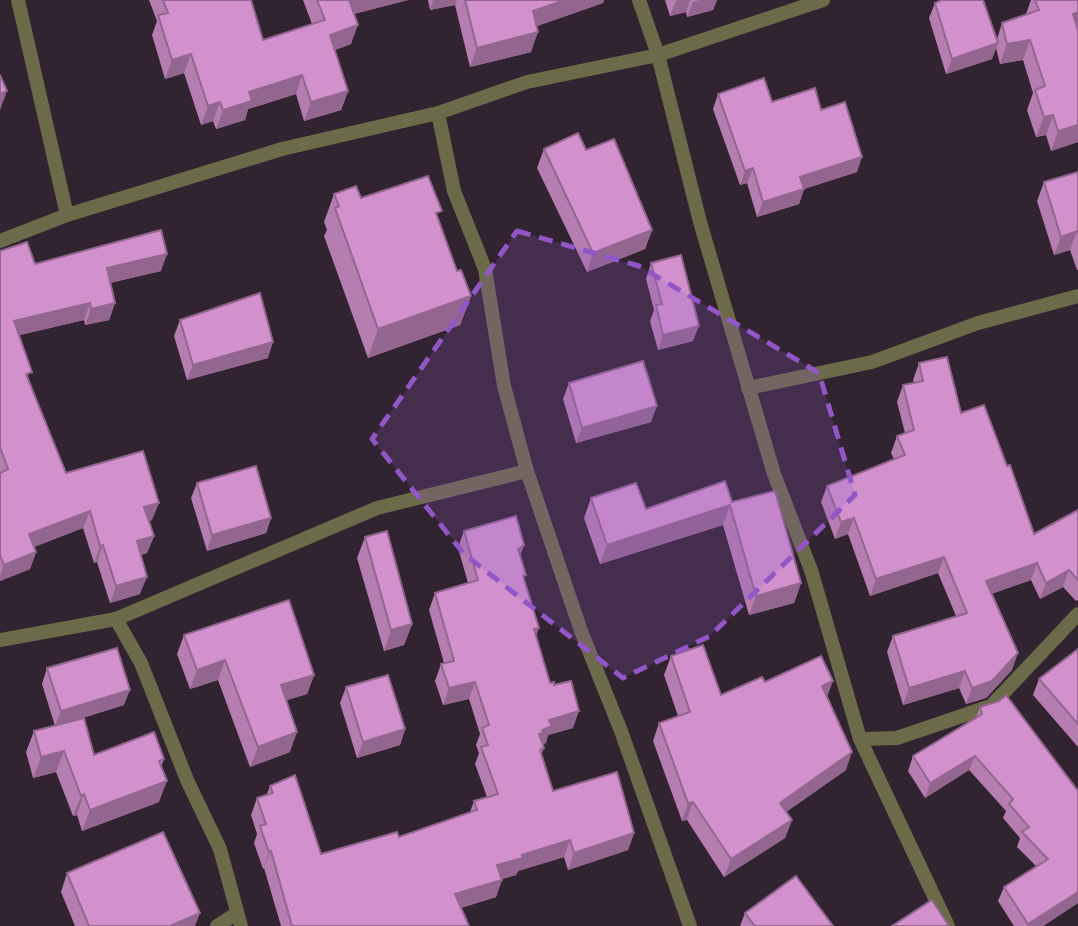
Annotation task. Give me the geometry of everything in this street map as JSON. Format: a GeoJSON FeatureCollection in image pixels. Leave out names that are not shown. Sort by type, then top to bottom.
{"type":"FeatureCollection","features":[{"type":"Feature","properties":{"kind":"street"},"geometry":{"type":"LineString","coordinates":[[18,0],[68,215]]}},
{"type":"Feature","properties":{"kind":"street"},"geometry":{"type":"LineString","coordinates":[[639,0],[658,55],[700,222],[748,388],[774,474],[811,570],[860,739],[948,926]]}},
{"type":"Feature","properties":{"kind":"street"},"geometry":{"type":"LineString","coordinates":[[0,241],[68,215],[282,149],[438,113],[527,82],[658,55],[822,0]]}},
{"type":"Feature","properties":{"kind":"street"},"geometry":{"type":"LineString","coordinates":[[438,113],[454,191],[485,269],[504,386],[527,471],[581,631],[621,731],[690,926]]}},
{"type":"Feature","properties":{"kind":"street"},"geometry":{"type":"LineString","coordinates":[[748,388],[872,362],[978,323],[1078,296]]}},
{"type":"Feature","properties":{"kind":"street"},"geometry":{"type":"LineString","coordinates":[[0,640],[116,619],[377,508],[527,471]]}},
{"type":"Feature","properties":{"kind":"street"},"geometry":{"type":"LineString","coordinates":[[860,739],[897,738],[992,706],[1078,614]]}},
{"type":"Feature","properties":{"kind":"street"},"geometry":{"type":"LineString","coordinates":[[116,619],[141,663],[187,780],[220,849],[239,919],[217,926]]}},
{"type":"Feature","properties":{"kind":"highlighted area"},"geometry":{"type":"Polygon","coordinates":[[[517,231],[639,266],[819,373],[855,495],[710,636],[623,678],[464,554],[372,439],[517,231]]]}},
{"type":"Feature","properties":{"kind":"building"},"geometry":{"type":"Polygon","coordinates":[[[163,0],[251,0],[263,40],[325,20],[317,0],[349,0],[358,25],[330,35],[348,91],[311,102],[302,75],[249,92],[252,101],[223,110],[220,102],[208,106],[191,54],[172,60],[158,15],[168,13],[163,0]]]}},
{"type":"Feature","properties":{"kind":"building"},"geometry":{"type":"Polygon","coordinates":[[[465,0],[565,0],[533,11],[538,32],[477,48],[465,0]]]}},
{"type":"Feature","properties":{"kind":"building"},"geometry":{"type":"Polygon","coordinates":[[[942,0],[983,0],[998,43],[952,59],[935,3],[942,0]]]}},
{"type":"Feature","properties":{"kind":"building"},"geometry":{"type":"Polygon","coordinates":[[[1035,0],[1078,0],[1078,12],[1073,14],[1078,30],[1078,125],[1058,131],[1053,115],[1044,117],[1035,90],[1045,86],[1030,40],[1007,44],[1002,23],[1039,10],[1035,0]]]}},
{"type":"Feature","properties":{"kind":"building"},"geometry":{"type":"Polygon","coordinates":[[[0,75],[7,91],[0,94],[0,75]]]}},
{"type":"Feature","properties":{"kind":"building"},"geometry":{"type":"Polygon","coordinates":[[[764,78],[772,102],[815,88],[821,110],[845,102],[862,157],[800,177],[804,189],[763,202],[753,168],[745,171],[718,94],[764,78]]]}},
{"type":"Feature","properties":{"kind":"building"},"geometry":{"type":"Polygon","coordinates":[[[578,133],[586,150],[614,139],[652,230],[593,253],[544,149],[578,133]]]}},
{"type":"Feature","properties":{"kind":"building"},"geometry":{"type":"Polygon","coordinates":[[[1078,172],[1078,234],[1077,231],[1061,237],[1044,182],[1078,172]]]}},
{"type":"Feature","properties":{"kind":"building"},"geometry":{"type":"Polygon","coordinates":[[[428,176],[442,211],[436,213],[457,271],[461,270],[471,296],[378,329],[335,208],[339,206],[334,194],[356,186],[361,198],[428,176]]]}},
{"type":"Feature","properties":{"kind":"building"},"geometry":{"type":"Polygon","coordinates":[[[161,230],[167,254],[107,268],[115,303],[91,309],[90,303],[14,321],[32,372],[26,374],[66,473],[143,451],[159,503],[144,507],[154,536],[137,541],[147,577],[116,586],[90,511],[29,534],[36,552],[4,565],[0,555],[0,473],[8,469],[0,447],[0,251],[27,242],[35,264],[161,230]]]}},
{"type":"Feature","properties":{"kind":"building"},"geometry":{"type":"Polygon","coordinates":[[[681,255],[699,326],[663,335],[656,305],[662,304],[651,263],[681,255]]]}},
{"type":"Feature","properties":{"kind":"building"},"geometry":{"type":"Polygon","coordinates":[[[260,293],[273,342],[193,365],[180,320],[260,293]]]}},
{"type":"Feature","properties":{"kind":"building"},"geometry":{"type":"Polygon","coordinates":[[[947,357],[961,413],[984,405],[1007,466],[1010,465],[1034,534],[1078,510],[1078,580],[1069,570],[1046,583],[1037,563],[986,581],[1018,653],[992,681],[972,688],[965,671],[909,688],[893,636],[967,613],[944,557],[876,579],[854,518],[841,522],[827,486],[905,455],[897,436],[914,430],[903,385],[923,381],[919,363],[947,357]]]}},
{"type":"Feature","properties":{"kind":"building"},"geometry":{"type":"Polygon","coordinates":[[[643,361],[657,406],[582,428],[569,383],[643,361]]]}},
{"type":"Feature","properties":{"kind":"building"},"geometry":{"type":"Polygon","coordinates":[[[256,466],[271,518],[212,535],[197,483],[256,466]]]}},
{"type":"Feature","properties":{"kind":"building"},"geometry":{"type":"Polygon","coordinates":[[[725,481],[732,502],[775,491],[801,583],[756,596],[730,505],[607,545],[591,498],[636,483],[646,509],[725,481]]]}},
{"type":"Feature","properties":{"kind":"building"},"geometry":{"type":"Polygon","coordinates":[[[516,516],[524,545],[518,549],[526,575],[523,576],[539,628],[534,629],[550,683],[554,682],[554,685],[571,681],[579,711],[549,720],[552,726],[539,734],[544,748],[540,750],[553,791],[617,772],[634,833],[574,853],[570,840],[497,865],[502,880],[455,894],[469,926],[292,926],[271,851],[269,852],[260,826],[266,824],[257,798],[273,793],[270,786],[295,775],[321,854],[397,832],[399,837],[477,810],[474,801],[498,794],[481,747],[488,745],[482,728],[489,725],[475,682],[449,688],[441,664],[454,661],[435,593],[478,580],[464,531],[516,516]]]}},
{"type":"Feature","properties":{"kind":"building"},"geometry":{"type":"Polygon","coordinates":[[[387,531],[412,624],[391,630],[365,537],[387,531]]]}},
{"type":"Feature","properties":{"kind":"building"},"geometry":{"type":"Polygon","coordinates":[[[289,600],[314,675],[281,685],[297,732],[258,747],[225,660],[197,670],[184,635],[289,600]]]}},
{"type":"Feature","properties":{"kind":"building"},"geometry":{"type":"Polygon","coordinates":[[[703,645],[721,695],[762,677],[765,682],[821,656],[833,681],[822,686],[852,752],[780,803],[792,820],[731,859],[693,802],[688,803],[659,723],[690,712],[671,656],[703,645]]]}},
{"type":"Feature","properties":{"kind":"building"},"geometry":{"type":"Polygon","coordinates":[[[117,648],[130,690],[61,711],[47,668],[117,648]]]}},
{"type":"Feature","properties":{"kind":"building"},"geometry":{"type":"Polygon","coordinates":[[[1078,649],[1078,724],[1039,679],[1078,649]]]}},
{"type":"Feature","properties":{"kind":"building"},"geometry":{"type":"Polygon","coordinates":[[[388,675],[405,729],[363,742],[346,687],[388,675]]]}},
{"type":"Feature","properties":{"kind":"building"},"geometry":{"type":"Polygon","coordinates":[[[1006,695],[1078,791],[1078,892],[1028,924],[1004,887],[1048,859],[1022,832],[1029,827],[1009,804],[1013,799],[975,756],[930,783],[913,756],[982,714],[980,707],[999,701],[1006,695]]]}},
{"type":"Feature","properties":{"kind":"building"},"geometry":{"type":"Polygon","coordinates":[[[84,718],[94,755],[154,732],[164,759],[159,761],[167,781],[90,810],[84,794],[81,796],[64,751],[41,757],[34,731],[84,718]]]}},
{"type":"Feature","properties":{"kind":"building"},"geometry":{"type":"Polygon","coordinates":[[[163,832],[200,913],[170,926],[89,926],[67,873],[163,832]]]}},
{"type":"Feature","properties":{"kind":"building"},"geometry":{"type":"Polygon","coordinates":[[[796,876],[833,926],[755,926],[745,913],[796,876]]]}},
{"type":"Feature","properties":{"kind":"building"},"geometry":{"type":"Polygon","coordinates":[[[932,900],[949,926],[892,926],[932,900]]]}}]}
